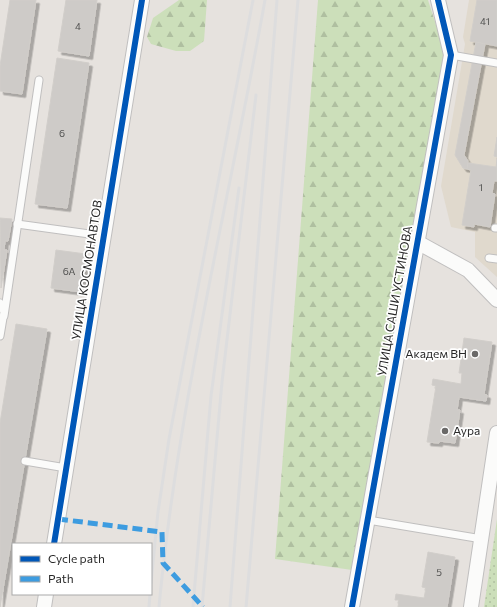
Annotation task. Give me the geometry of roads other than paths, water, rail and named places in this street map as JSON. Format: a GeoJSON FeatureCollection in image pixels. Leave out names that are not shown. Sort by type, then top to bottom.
{"type":"FeatureCollection","features":[{"type":"Feature","properties":{"kind":"street","name":"УЛИЦА КОСМОНАВТОВ"},"geometry":{"type":"LineString","coordinates":[[54,543],[142,0]]}},
{"type":"Feature","properties":{"kind":"street","name":"УЛИЦА САШИ УСТИНОВА"},"geometry":{"type":"LineString","coordinates":[[352,607],[451,55],[438,0]]}},
{"type":"Feature","properties":{"kind":"street"},"geometry":{"type":"LineString","coordinates":[[417,242],[468,270],[497,300]]}},
{"type":"Feature","properties":{"kind":"street"},"geometry":{"type":"LineString","coordinates":[[471,607],[497,433]]}},
{"type":"Feature","properties":{"kind":"street"},"geometry":{"type":"LineString","coordinates":[[44,607],[46,595]]}},
{"type":"Feature","properties":{"kind":"lane"},"geometry":{"type":"LineString","coordinates":[[451,55],[497,63]]}},
{"type":"Feature","properties":{"kind":"lane"},"geometry":{"type":"LineString","coordinates":[[0,336],[39,80]]}},
{"type":"Feature","properties":{"kind":"lane"},"geometry":{"type":"LineString","coordinates":[[17,224],[104,236]]}},
{"type":"Feature","properties":{"kind":"lane"},"geometry":{"type":"LineString","coordinates":[[0,303],[3,308],[4,316]]}},
{"type":"Feature","properties":{"kind":"lane"},"geometry":{"type":"LineString","coordinates":[[25,461],[66,468]]}},
{"type":"Feature","properties":{"kind":"lane"},"geometry":{"type":"LineString","coordinates":[[368,520],[482,539]]}},
{"type":"Feature","properties":{"kind":"railway"},"geometry":{"type":"LineString","coordinates":[[152,573],[158,512],[169,439],[253,0]]}},
{"type":"Feature","properties":{"kind":"railway"},"geometry":{"type":"LineString","coordinates":[[159,607],[168,530],[191,378],[265,0]]}},
{"type":"Feature","properties":{"kind":"railway"},"geometry":{"type":"LineString","coordinates":[[230,607],[277,0]]}},
{"type":"Feature","properties":{"kind":"railway"},"geometry":{"type":"LineString","coordinates":[[246,607],[298,0]]}},
{"type":"Feature","properties":{"kind":"railway"},"geometry":{"type":"LineString","coordinates":[[202,607],[222,382],[256,95]]}},
{"type":"Feature","properties":{"kind":"railway"},"geometry":{"type":"LineString","coordinates":[[193,607],[211,396],[239,188]]}},
{"type":"Feature","properties":{"kind":"railway"},"geometry":{"type":"LineString","coordinates":[[149,607],[150,595]]}},
{"type":"Feature","properties":{"kind":"place","name":"Академ ВН"},"geometry":{"type":"Point","coordinates":[475,354]}},
{"type":"Feature","properties":{"kind":"place","name":"Аура"},"geometry":{"type":"Point","coordinates":[445,431]}}]}
